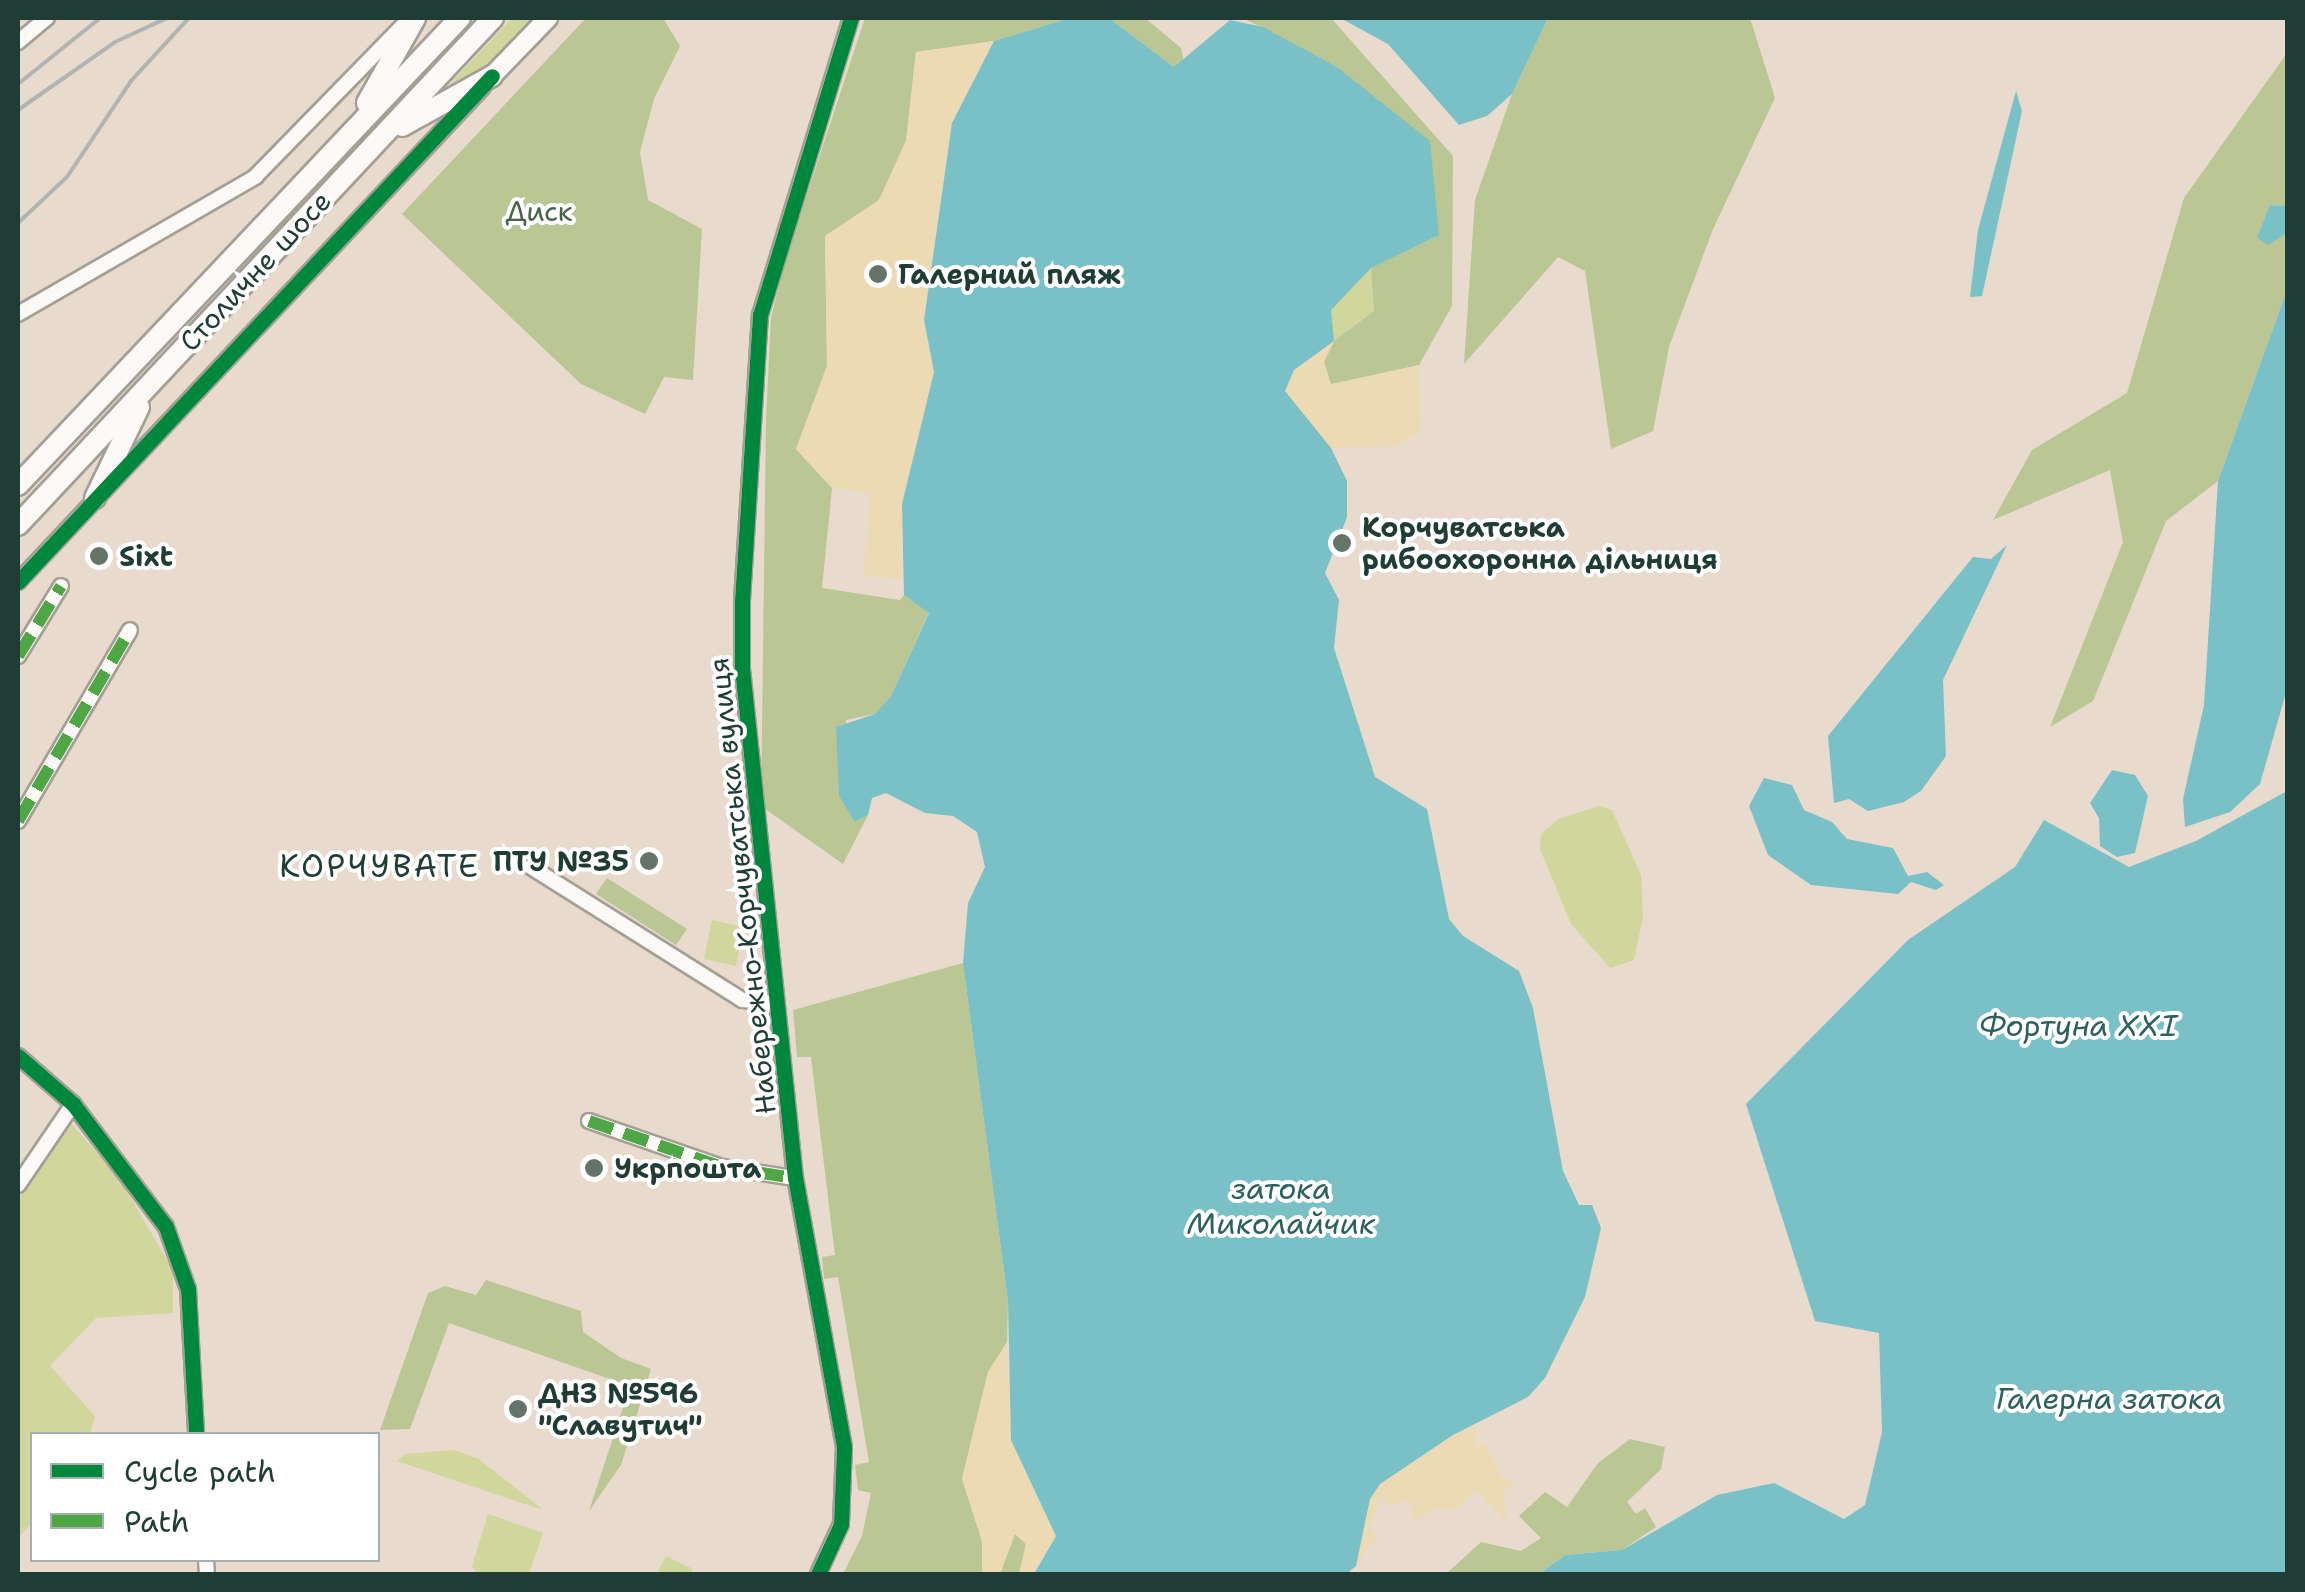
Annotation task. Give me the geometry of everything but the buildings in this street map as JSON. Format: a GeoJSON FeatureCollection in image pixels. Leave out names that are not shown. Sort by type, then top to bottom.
{"type":"FeatureCollection","features":[{"type":"Feature","properties":{"kind":"highway"},"geometry":{"type":"LineString","coordinates":[[344,141],[412,18]]}},
{"type":"Feature","properties":{"kind":"highway","name":"Столичне шосе"},"geometry":{"type":"LineString","coordinates":[[18,485],[460,18]]}},
{"type":"Feature","properties":{"kind":"highway","name":"Столичне шосе"},"geometry":{"type":"LineString","coordinates":[[18,525],[493,18]]}},
{"type":"Feature","properties":{"kind":"highway"},"geometry":{"type":"LineString","coordinates":[[367,150],[492,76]]}},
{"type":"Feature","properties":{"kind":"highway"},"geometry":{"type":"LineString","coordinates":[[95,498],[148,387]]}},
{"type":"Feature","properties":{"kind":"main road"},"geometry":{"type":"LineString","coordinates":[[492,76],[548,18]]}},
{"type":"Feature","properties":{"kind":"street"},"geometry":{"type":"LineString","coordinates":[[18,42],[46,18]]}},
{"type":"Feature","properties":{"kind":"street"},"geometry":{"type":"LineString","coordinates":[[18,314],[255,177],[412,18]]}},
{"type":"Feature","properties":{"kind":"street","name":"Набережно-Корчуватська вулиця"},"geometry":{"type":"LineString","coordinates":[[818,1574],[840,1524],[844,1447],[795,1178],[742,668],[750,404],[769,280],[851,18]]}},
{"type":"Feature","properties":{"kind":"street"},"geometry":{"type":"LineString","coordinates":[[18,582],[492,76]]}},
{"type":"Feature","properties":{"kind":"street"},"geometry":{"type":"LineString","coordinates":[[18,656],[61,586]]}},
{"type":"Feature","properties":{"kind":"street"},"geometry":{"type":"LineString","coordinates":[[18,821],[130,630]]}},
{"type":"Feature","properties":{"kind":"street"},"geometry":{"type":"LineString","coordinates":[[531,867],[742,1000],[776,1004]]}},
{"type":"Feature","properties":{"kind":"street"},"geometry":{"type":"LineString","coordinates":[[18,1056],[73,1104],[139,1185],[182,1266],[196,1432]]}},
{"type":"Feature","properties":{"kind":"street"},"geometry":{"type":"LineString","coordinates":[[18,1185],[73,1104]]}},
{"type":"Feature","properties":{"kind":"street"},"geometry":{"type":"LineString","coordinates":[[589,1121],[722,1166],[795,1178]]}},
{"type":"Feature","properties":{"kind":"green space"},"geometry":{"type":"Polygon","coordinates":[[[512,18],[534,18],[493,62],[449,85],[512,18]]]}},
{"type":"Feature","properties":{"kind":"green space","name":"Диск"},"geometry":{"type":"Polygon","coordinates":[[[586,18],[663,18],[680,46],[654,99],[640,152],[648,200],[702,229],[693,380],[664,377],[645,414],[581,384],[402,214],[586,18]]]}},
{"type":"Feature","properties":{"kind":"green space"},"geometry":{"type":"Polygon","coordinates":[[[865,18],[1070,18],[994,41],[916,52],[906,141],[879,200],[825,236],[827,366],[796,449],[832,488],[822,588],[900,600],[904,595],[929,612],[891,696],[875,714],[846,720],[855,822],[868,815],[843,864],[761,806],[766,419],[771,318],[785,261],[865,18]]]}},
{"type":"Feature","properties":{"kind":"green space"},"geometry":{"type":"Polygon","coordinates":[[[1087,18],[1145,18],[1181,48],[1184,62],[1174,67],[1110,19],[1087,18]]]}},
{"type":"Feature","properties":{"kind":"green space"},"geometry":{"type":"Polygon","coordinates":[[[1243,18],[1331,18],[1453,156],[1452,306],[1419,365],[1331,385],[1324,362],[1334,341],[1374,311],[1371,268],[1438,235],[1337,67],[1243,18]]]}},
{"type":"Feature","properties":{"kind":"green space"},"geometry":{"type":"Polygon","coordinates":[[[1548,18],[1750,18],[1775,98],[1713,229],[1669,347],[1653,431],[1611,449],[1585,271],[1558,257],[1464,364],[1475,200],[1512,94],[1548,18]]]}},
{"type":"Feature","properties":{"kind":"green space"},"geometry":{"type":"Polygon","coordinates":[[[2287,53],[2287,206],[2270,205],[2287,232],[2287,290],[2218,481],[2166,521],[2093,701],[2050,727],[2123,542],[2110,470],[1993,520],[2032,450],[2127,393],[2184,198],[2287,53]]]}},
{"type":"Feature","properties":{"kind":"green space"},"geometry":{"type":"Polygon","coordinates":[[[1430,141],[1374,311],[1334,341],[1323,329],[1317,282],[1430,141]]]}},
{"type":"Feature","properties":{"kind":"green space"},"geometry":{"type":"Polygon","coordinates":[[[1599,806],[1612,810],[1641,875],[1643,917],[1634,960],[1610,968],[1571,924],[1540,849],[1541,834],[1558,819],[1599,806]]]}},
{"type":"Feature","properties":{"kind":"green space"},"geometry":{"type":"Polygon","coordinates":[[[607,878],[687,929],[676,945],[596,894],[607,878]]]}},
{"type":"Feature","properties":{"kind":"green space"},"geometry":{"type":"Polygon","coordinates":[[[712,920],[744,927],[736,966],[704,959],[712,920]]]}},
{"type":"Feature","properties":{"kind":"green space"},"geometry":{"type":"Polygon","coordinates":[[[963,963],[1008,1301],[1007,1342],[988,1372],[962,1479],[982,1541],[982,1574],[843,1574],[862,1536],[871,1493],[858,1490],[855,1465],[869,1462],[838,1277],[824,1279],[822,1257],[835,1255],[811,1057],[797,1057],[793,1010],[963,963]]]}},
{"type":"Feature","properties":{"kind":"green space"},"geometry":{"type":"Polygon","coordinates":[[[68,1120],[119,1178],[173,1270],[173,1313],[96,1318],[50,1366],[95,1416],[91,1432],[30,1432],[30,1525],[18,1538],[18,1200],[68,1120]]]}},
{"type":"Feature","properties":{"kind":"green space"},"geometry":{"type":"Polygon","coordinates":[[[486,1280],[581,1311],[583,1332],[621,1358],[651,1369],[621,1465],[589,1511],[630,1386],[449,1323],[410,1429],[380,1430],[428,1293],[445,1286],[476,1295],[486,1280]]]}},
{"type":"Feature","properties":{"kind":"green space"},"geometry":{"type":"Polygon","coordinates":[[[1630,1439],[1665,1447],[1661,1469],[1627,1502],[1636,1514],[1645,1508],[1656,1527],[1622,1550],[1565,1555],[1539,1574],[1446,1574],[1481,1542],[1521,1551],[1541,1538],[1519,1516],[1545,1492],[1567,1507],[1598,1463],[1630,1439]]]}},
{"type":"Feature","properties":{"kind":"green space"},"geometry":{"type":"Polygon","coordinates":[[[454,1450],[479,1459],[543,1510],[397,1461],[406,1454],[454,1450]]]}},
{"type":"Feature","properties":{"kind":"green space"},"geometry":{"type":"Polygon","coordinates":[[[488,1514],[543,1533],[529,1574],[477,1574],[472,1566],[488,1514]]]}},
{"type":"Feature","properties":{"kind":"green space"},"geometry":{"type":"Polygon","coordinates":[[[1015,1533],[1026,1544],[1019,1574],[1000,1574],[1015,1533]]]}},
{"type":"Feature","properties":{"kind":"green space"},"geometry":{"type":"Polygon","coordinates":[[[666,1556],[693,1569],[690,1574],[657,1574],[666,1556]]]}},
{"type":"Feature","properties":{"kind":"sand","name":"Галерний пляж"},"geometry":{"type":"Polygon","coordinates":[[[994,41],[952,123],[924,320],[934,372],[902,504],[901,579],[864,576],[870,493],[832,488],[796,449],[827,366],[825,236],[879,200],[906,141],[916,52],[994,41]]]}},
{"type":"Feature","properties":{"kind":"sand"},"geometry":{"type":"Polygon","coordinates":[[[1334,341],[1324,362],[1331,384],[1419,365],[1421,430],[1397,446],[1331,448],[1284,391],[1294,370],[1334,341]]]}},
{"type":"Feature","properties":{"kind":"sand"},"geometry":{"type":"Polygon","coordinates":[[[1007,1342],[1007,1377],[1057,1536],[1035,1574],[1019,1574],[1026,1544],[1015,1534],[1000,1574],[982,1574],[982,1541],[962,1479],[988,1372],[1007,1342]]]}},
{"type":"Feature","properties":{"kind":"sand"},"geometry":{"type":"Polygon","coordinates":[[[1482,1425],[1473,1442],[1479,1447],[1484,1442],[1503,1479],[1515,1483],[1504,1491],[1506,1522],[1477,1491],[1455,1510],[1435,1508],[1413,1522],[1409,1500],[1389,1506],[1380,1498],[1370,1527],[1376,1538],[1356,1566],[1370,1499],[1380,1484],[1454,1435],[1482,1425]]]}},
{"type":"Feature","properties":{"kind":"water","name":"затока Миколайчик"},"geometry":{"type":"Polygon","coordinates":[[[1070,18],[1110,19],[1174,67],[1230,20],[1263,27],[1337,67],[1430,141],[1439,235],[1371,268],[1331,310],[1334,341],[1294,370],[1285,391],[1331,448],[1347,481],[1347,517],[1325,573],[1339,600],[1334,648],[1375,777],[1427,809],[1449,919],[1463,936],[1519,971],[1533,1008],[1563,1171],[1579,1205],[1592,1205],[1601,1228],[1585,1297],[1545,1378],[1528,1397],[1453,1435],[1380,1484],[1370,1499],[1356,1566],[1346,1574],[1034,1574],[1056,1536],[1011,1440],[1008,1301],[963,963],[968,903],[985,867],[977,832],[953,816],[925,813],[886,793],[872,798],[868,815],[855,822],[839,796],[836,727],[875,714],[891,696],[929,613],[904,595],[902,504],[934,372],[924,320],[952,123],[994,41],[1070,18]]]}},
{"type":"Feature","properties":{"kind":"water"},"geometry":{"type":"Polygon","coordinates":[[[1340,18],[1548,18],[1512,94],[1487,116],[1459,125],[1388,44],[1340,18]]]}},
{"type":"Feature","properties":{"kind":"water"},"geometry":{"type":"Polygon","coordinates":[[[2016,91],[2022,111],[1982,296],[1970,297],[1978,230],[2016,91]]]}},
{"type":"Feature","properties":{"kind":"water"},"geometry":{"type":"Polygon","coordinates":[[[2270,205],[2287,206],[2288,232],[2268,245],[2257,238],[2270,205]]]}},
{"type":"Feature","properties":{"kind":"water"},"geometry":{"type":"Polygon","coordinates":[[[2287,290],[2287,689],[2260,784],[2230,812],[2185,827],[2183,799],[2204,705],[2218,481],[2287,290]]]}},
{"type":"Feature","properties":{"kind":"water"},"geometry":{"type":"Polygon","coordinates":[[[2007,545],[1943,680],[1946,756],[1921,791],[1904,802],[1868,811],[1849,799],[1834,803],[1828,736],[1973,557],[1991,559],[2007,545]]]}},
{"type":"Feature","properties":{"kind":"water"},"geometry":{"type":"Polygon","coordinates":[[[2112,770],[2135,775],[2148,796],[2135,853],[2117,857],[2100,846],[2099,818],[2090,803],[2112,770]]]}},
{"type":"Feature","properties":{"kind":"water"},"geometry":{"type":"Polygon","coordinates":[[[1764,778],[1792,785],[1804,810],[1832,822],[1847,839],[1893,848],[1908,876],[1927,872],[1944,885],[1936,890],[1911,882],[1898,894],[1811,885],[1768,855],[1749,806],[1764,778]]]}},
{"type":"Feature","properties":{"kind":"water"},"geometry":{"type":"Polygon","coordinates":[[[2287,791],[2287,1574],[1539,1574],[1565,1555],[1622,1550],[1717,1495],[1774,1483],[1844,1519],[1865,1505],[1882,1432],[1879,1333],[1815,1321],[1746,1104],[1908,940],[2015,867],[2044,820],[2129,867],[2196,841],[2287,791]]]}},
{"type":"Feature","properties":{"kind":"railway"},"geometry":{"type":"LineString","coordinates":[[18,84],[100,18]]}},
{"type":"Feature","properties":{"kind":"railway"},"geometry":{"type":"LineString","coordinates":[[18,110],[115,42],[167,18]]}},
{"type":"Feature","properties":{"kind":"railway"},"geometry":{"type":"LineString","coordinates":[[18,223],[67,177],[131,81],[189,18]]}},
{"type":"Feature","properties":{"kind":"marked path"},"geometry":{"type":"LineString","coordinates":[[18,656],[61,586]]}},
{"type":"Feature","properties":{"kind":"marked path"},"geometry":{"type":"LineString","coordinates":[[18,821],[130,630]]}},
{"type":"Feature","properties":{"kind":"marked path"},"geometry":{"type":"LineString","coordinates":[[589,1121],[722,1167],[795,1178]]}},
{"type":"Feature","properties":{"kind":"cycle path"},"geometry":{"type":"LineString","coordinates":[[818,1574],[841,1524],[844,1447],[795,1178],[742,669],[742,600],[760,315],[851,18]]}},
{"type":"Feature","properties":{"kind":"cycle path"},"geometry":{"type":"LineString","coordinates":[[18,582],[492,76]]}},
{"type":"Feature","properties":{"kind":"cycle path"},"geometry":{"type":"LineString","coordinates":[[18,1056],[73,1104],[166,1227],[188,1289],[196,1432]]}},
{"type":"Feature","properties":{"kind":"place","name":"Галерний пляж"},"geometry":{"type":"Point","coordinates":[878,274]}},
{"type":"Feature","properties":{"kind":"place","name":"Корчуватська рибоохоронна дільниця"},"geometry":{"type":"Point","coordinates":[1342,543]}},
{"type":"Feature","properties":{"kind":"place","name":"Sixt"},"geometry":{"type":"Point","coordinates":[99,556]}},
{"type":"Feature","properties":{"kind":"place","name":"ПТУ №35"},"geometry":{"type":"Point","coordinates":[649,861]}},
{"type":"Feature","properties":{"kind":"place","name":"Укрпошта"},"geometry":{"type":"Point","coordinates":[594,1168]}},
{"type":"Feature","properties":{"kind":"place","name":"ДНЗ №596 \"Славутич\""},"geometry":{"type":"Point","coordinates":[518,1409]}},
{"type":"Feature","properties":{"kind":"district","name":"КОРЧУВАТЕ"},"geometry":{"type":"Point","coordinates":[380,866]}},
{"type":"Feature","properties":{"kind":"water label","name":"Фортуна XXI"},"geometry":{"type":"Point","coordinates":[2078,1026]}},
{"type":"Feature","properties":{"kind":"water label","name":"Галерна затока"},"geometry":{"type":"Point","coordinates":[2109,1399]}}]}
